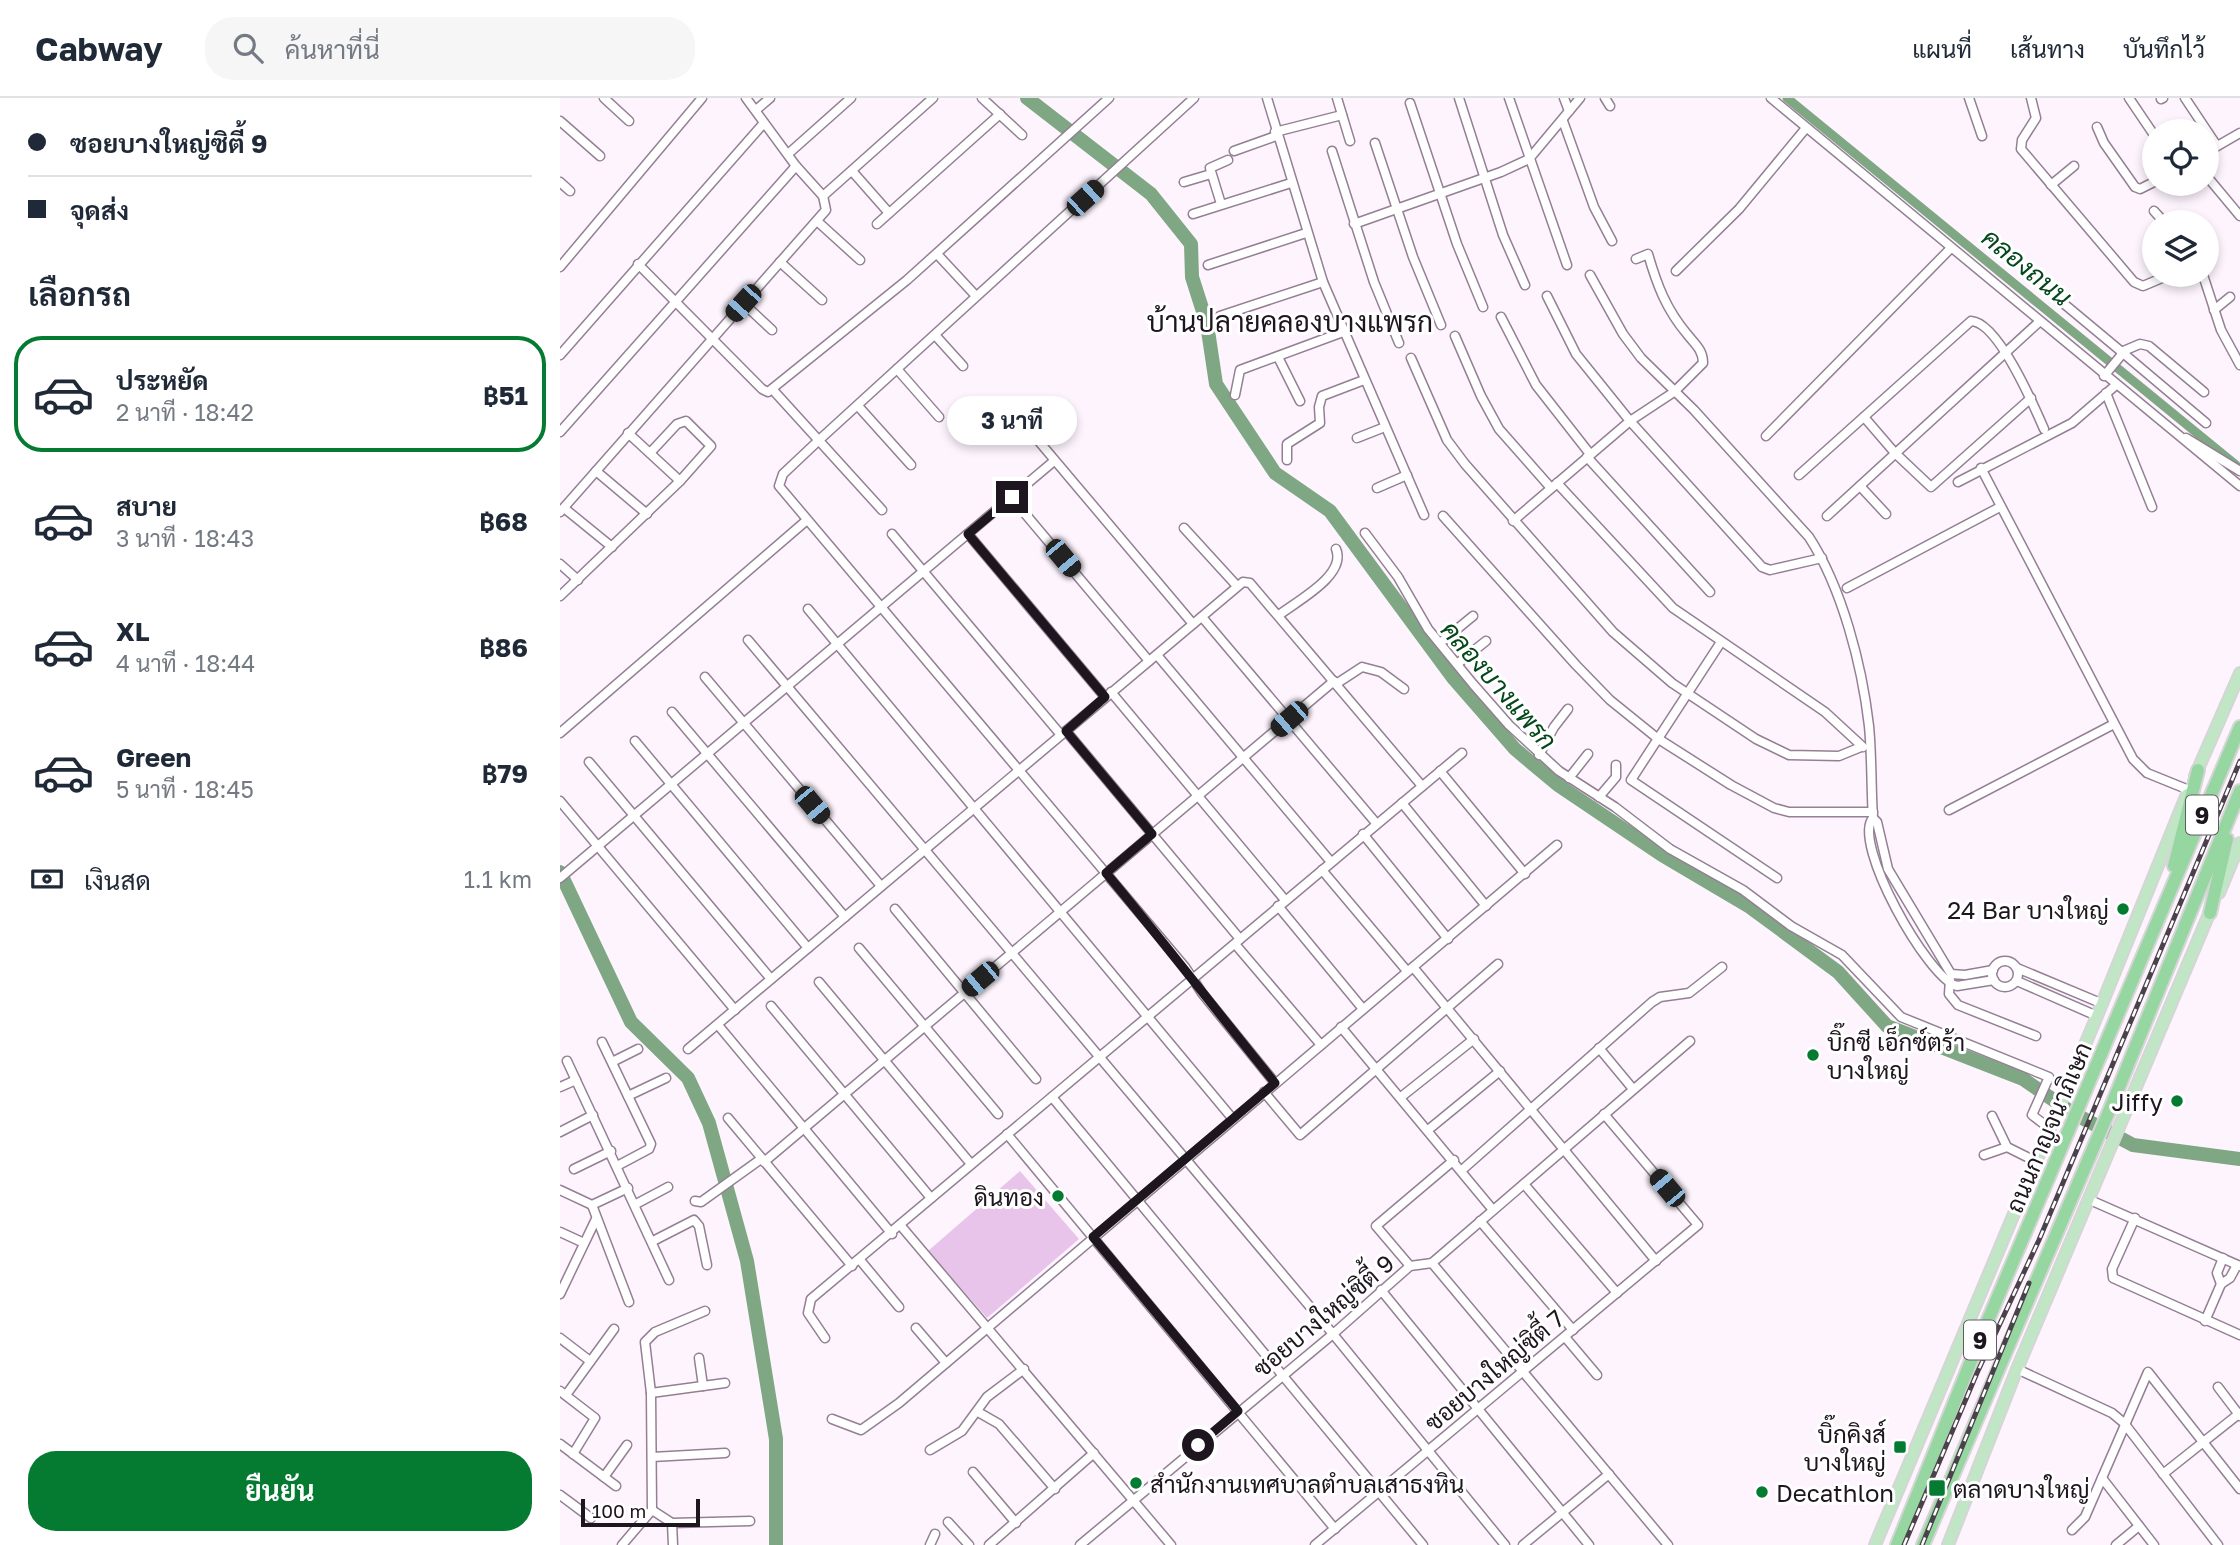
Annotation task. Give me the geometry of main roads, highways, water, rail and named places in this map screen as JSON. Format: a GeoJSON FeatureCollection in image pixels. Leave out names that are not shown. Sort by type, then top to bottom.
{"type":"FeatureCollection","features":[{"type":"Feature","properties":{"kind":"highway","name":"ถนนกาญจนาภิเษก"},"geometry":{"type":"LineString","coordinates":[[1897,1545],[2240,727]]}},
{"type":"Feature","properties":{"kind":"highway"},"geometry":{"type":"LineString","coordinates":[[2164,904],[2198,770]]}},
{"type":"Feature","properties":{"kind":"highway"},"geometry":{"type":"LineString","coordinates":[[2210,912],[2238,796]]}},
{"type":"Feature","properties":{"kind":"highway","name":"ถนนกาญจนาภิเษก"},"geometry":{"type":"LineString","coordinates":[[1923,1545],[2110,1109],[2238,796]]}},
{"type":"Feature","properties":{"kind":"main road"},"geometry":{"type":"LineString","coordinates":[[1875,1545],[2240,673]]}},
{"type":"Feature","properties":{"kind":"main road"},"geometry":{"type":"LineString","coordinates":[[1948,1545],[2017,1370],[2240,843]]}},
{"type":"Feature","properties":{"kind":"waterway","name":"คลองบางแพรก"},"geometry":{"type":"LineString","coordinates":[[1027,98],[1151,194],[1191,244],[1192,277],[1207,324],[1216,384],[1275,473],[1330,511],[1454,679],[1515,749],[1558,785],[1662,855],[1750,907],[1838,972],[1887,1026],[2023,1079],[2071,1112],[2133,1145],[2240,1159]]}},
{"type":"Feature","properties":{"kind":"waterway","name":"คลองถนน"},"geometry":{"type":"LineString","coordinates":[[1787,98],[2236,465]]}},
{"type":"Feature","properties":{"kind":"waterway"},"geometry":{"type":"LineString","coordinates":[[560,872],[631,1022],[688,1078],[709,1123],[747,1261],[776,1439],[776,1545]]}},
{"type":"Feature","properties":{"kind":"railway"},"geometry":{"type":"LineString","coordinates":[[1904,1545],[1977,1373],[2039,1240],[2240,761]]}},
{"type":"Feature","properties":{"kind":"railway"},"geometry":{"type":"LineString","coordinates":[[1922,1545],[2029,1283]]}},
{"type":"Feature","properties":{"kind":"place","name":"24 Bar บางใหญ่"},"geometry":{"type":"Point","coordinates":[2123,909]}},
{"type":"Feature","properties":{"kind":"place","name":"บิ๊กซี เอ็กซ์ตร้า บางใหญ่"},"geometry":{"type":"Point","coordinates":[1813,1055]}},
{"type":"Feature","properties":{"kind":"place","name":"Jiffy"},"geometry":{"type":"Point","coordinates":[2177,1101]}},
{"type":"Feature","properties":{"kind":"place","name":"ดินทอง"},"geometry":{"type":"Point","coordinates":[1058,1196]}},
{"type":"Feature","properties":{"kind":"place","name":"บิ๊กคิงส์ บางใหญ่"},"geometry":{"type":"Point","coordinates":[1900,1447]}},
{"type":"Feature","properties":{"kind":"place","name":"สำนักงานเทศบาลตำบลเสาธงหิน"},"geometry":{"type":"Point","coordinates":[1136,1483]}},
{"type":"Feature","properties":{"kind":"place","name":"ตลาดบางใหญ่"},"geometry":{"type":"Point","coordinates":[1937,1488]}},
{"type":"Feature","properties":{"kind":"place","name":"Decathlon"},"geometry":{"type":"Point","coordinates":[1762,1492]}},
{"type":"Feature","properties":{"kind":"district","name":"บ้านปลายคลองบางแพรก"},"geometry":{"type":"Point","coordinates":[1290,321]}}]}
